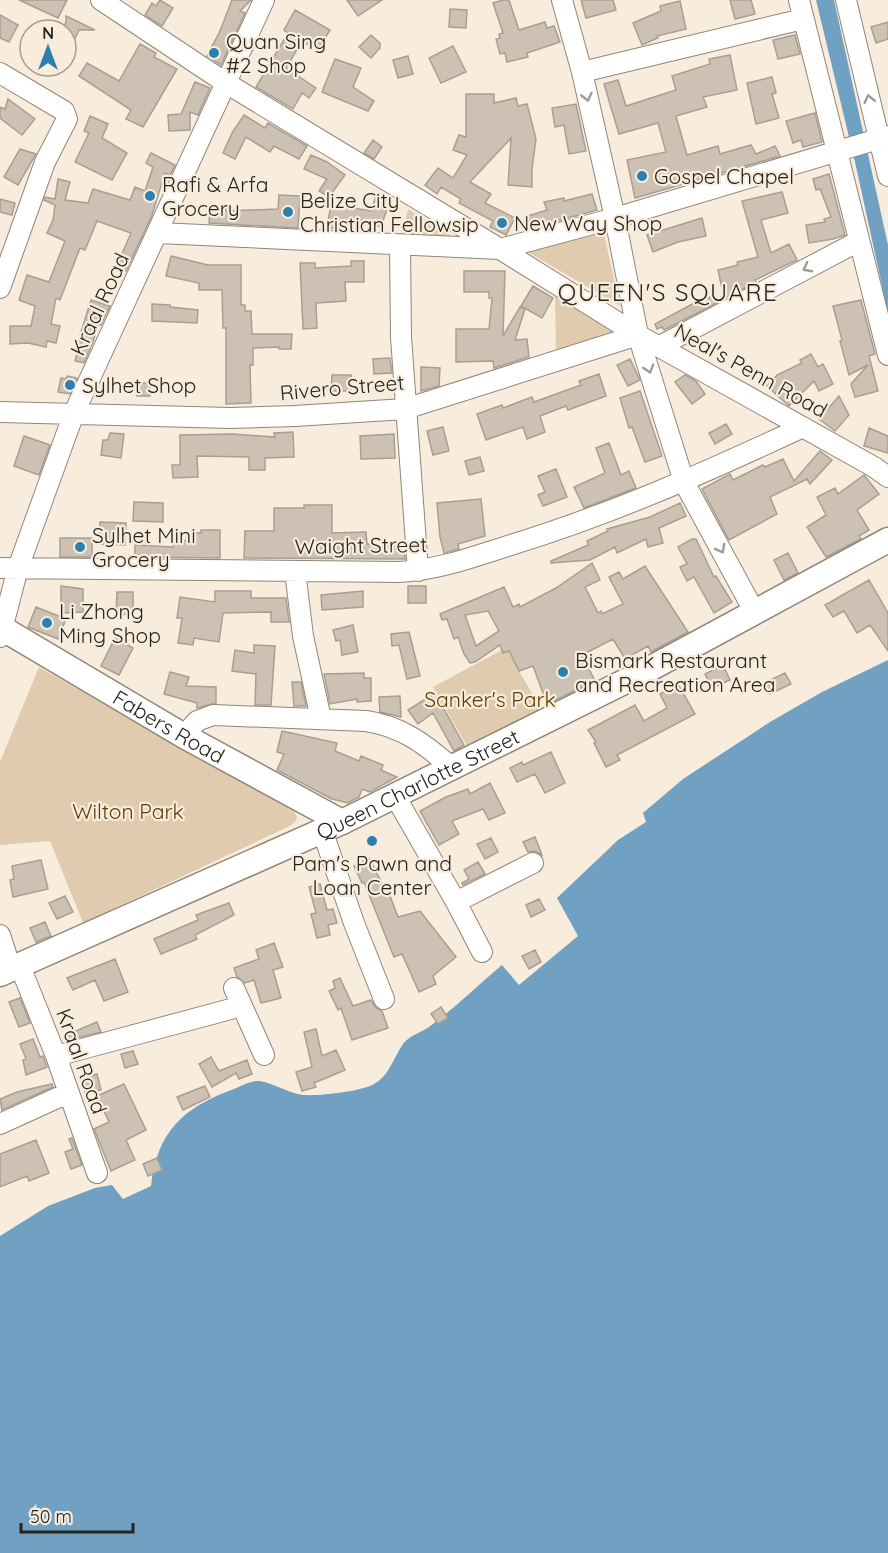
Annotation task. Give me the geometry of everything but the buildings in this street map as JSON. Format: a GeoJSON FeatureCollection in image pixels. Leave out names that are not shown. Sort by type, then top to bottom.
{"type":"FeatureCollection","features":[{"type":"Feature","properties":{"kind":"main road","name":"Queen Charlotte Street"},"geometry":{"type":"LineString","coordinates":[[10,970],[395,796],[642,673],[888,540]]}},
{"type":"Feature","properties":{"kind":"main road","name":"Fabers Road"},"geometry":{"type":"LineString","coordinates":[[1,631],[184,736],[332,826]]}},
{"type":"Feature","properties":{"kind":"street","name":"Neal's Penn Road"},"geometry":{"type":"LineString","coordinates":[[101,0],[226,83],[501,249],[638,335],[804,427],[888,477]]}},
{"type":"Feature","properties":{"kind":"street","name":"Kraal Road"},"geometry":{"type":"LineString","coordinates":[[1,631],[9,568],[74,413],[264,0]]}},
{"type":"Feature","properties":{"kind":"street"},"geometry":{"type":"LineString","coordinates":[[562,0],[582,72],[615,218],[638,335],[684,482],[754,611]]}},
{"type":"Feature","properties":{"kind":"street"},"geometry":{"type":"LineString","coordinates":[[846,0],[863,143],[859,241],[888,355]]}},
{"type":"Feature","properties":{"kind":"street"},"geometry":{"type":"LineString","coordinates":[[582,72],[801,9],[863,143],[888,177]]}},
{"type":"Feature","properties":{"kind":"street"},"geometry":{"type":"LineString","coordinates":[[0,73],[67,114],[65,126],[45,162],[0,288]]}},
{"type":"Feature","properties":{"kind":"street"},"geometry":{"type":"LineString","coordinates":[[158,233],[501,249],[615,218],[863,143]]}},
{"type":"Feature","properties":{"kind":"street"},"geometry":{"type":"LineString","coordinates":[[660,346],[859,241]]}},
{"type":"Feature","properties":{"kind":"street"},"geometry":{"type":"LineString","coordinates":[[400,246],[400,337],[418,571]]}},
{"type":"Feature","properties":{"kind":"street","name":"Rivero Street"},"geometry":{"type":"LineString","coordinates":[[0,412],[230,418],[405,409],[638,335]]}},
{"type":"Feature","properties":{"kind":"street","name":"Waight Street"},"geometry":{"type":"LineString","coordinates":[[9,568],[418,571],[448,565],[554,532],[684,482],[804,427]]}},
{"type":"Feature","properties":{"kind":"street"},"geometry":{"type":"LineString","coordinates":[[295,571],[303,636],[321,719]]}},
{"type":"Feature","properties":{"kind":"street"},"geometry":{"type":"LineString","coordinates":[[184,736],[197,721],[213,715],[381,723],[414,736],[452,767]]}},
{"type":"Feature","properties":{"kind":"street"},"geometry":{"type":"LineString","coordinates":[[395,796],[482,952]]}},
{"type":"Feature","properties":{"kind":"street"},"geometry":{"type":"LineString","coordinates":[[332,826],[354,923],[384,999]]}},
{"type":"Feature","properties":{"kind":"street"},"geometry":{"type":"LineString","coordinates":[[456,902],[533,863]]}},
{"type":"Feature","properties":{"kind":"street","name":"Kraal Road"},"geometry":{"type":"LineString","coordinates":[[0,935],[10,970],[56,1056],[97,1173]]}},
{"type":"Feature","properties":{"kind":"street"},"geometry":{"type":"LineString","coordinates":[[56,1056],[238,997],[264,1055]]}},
{"type":"Feature","properties":{"kind":"street"},"geometry":{"type":"LineString","coordinates":[[0,1124],[68,1093]]}},
{"type":"Feature","properties":{"kind":"green space"},"geometry":{"type":"Polygon","coordinates":[[[408,209],[457,239],[401,238],[408,209]]]}},
{"type":"Feature","properties":{"kind":"green space"},"geometry":{"type":"Polygon","coordinates":[[[603,229],[620,306],[526,251],[603,229]]]}},
{"type":"Feature","properties":{"kind":"green space"},"geometry":{"type":"Polygon","coordinates":[[[555,290],[611,325],[612,333],[609,338],[556,355],[555,290]]]}},
{"type":"Feature","properties":{"kind":"green space","name":"Sanker's Park"},"geometry":{"type":"Polygon","coordinates":[[[502,650],[503,653],[508,652],[544,714],[470,751],[433,687],[502,650]]]}},
{"type":"Feature","properties":{"kind":"green space","name":"Wilton Park"},"geometry":{"type":"Polygon","coordinates":[[[39,667],[294,811],[296,821],[290,826],[83,923],[50,841],[0,845],[0,762],[39,667]]]}},
{"type":"Feature","properties":{"kind":"water"},"geometry":{"type":"Polygon","coordinates":[[[816,0],[834,0],[888,245],[888,313],[855,162],[816,0]]]}},
{"type":"Feature","properties":{"kind":"water"},"geometry":{"type":"Polygon","coordinates":[[[888,660],[888,1553],[0,1553],[0,1236],[48,1206],[95,1188],[112,1185],[123,1199],[151,1186],[159,1150],[167,1136],[187,1113],[216,1096],[253,1081],[269,1083],[305,1095],[356,1090],[376,1083],[390,1068],[406,1041],[439,1020],[502,965],[519,985],[578,936],[557,898],[618,840],[646,822],[643,813],[683,779],[770,722],[822,692],[888,660]]]}},
{"type":"Feature","properties":{"kind":"place","name":"Quan Sing #2 Shop"},"geometry":{"type":"Point","coordinates":[214,53]}},
{"type":"Feature","properties":{"kind":"place","name":"Gospel Chapel"},"geometry":{"type":"Point","coordinates":[642,176]}},
{"type":"Feature","properties":{"kind":"place","name":"Rafi & Arfa Grocery"},"geometry":{"type":"Point","coordinates":[150,196]}},
{"type":"Feature","properties":{"kind":"place","name":"Belize City Christian Fellowsip"},"geometry":{"type":"Point","coordinates":[288,212]}},
{"type":"Feature","properties":{"kind":"place","name":"New Way Shop"},"geometry":{"type":"Point","coordinates":[502,223]}},
{"type":"Feature","properties":{"kind":"place","name":"Sylhet Shop"},"geometry":{"type":"Point","coordinates":[70,385]}},
{"type":"Feature","properties":{"kind":"place","name":"Sylhet Mini Grocery"},"geometry":{"type":"Point","coordinates":[80,547]}},
{"type":"Feature","properties":{"kind":"place","name":"Li Zhong Ming Shop"},"geometry":{"type":"Point","coordinates":[47,623]}},
{"type":"Feature","properties":{"kind":"place","name":"Bismark Restaurant and Recreation Area"},"geometry":{"type":"Point","coordinates":[563,672]}},
{"type":"Feature","properties":{"kind":"place","name":"Pam's Pawn and Loan Center"},"geometry":{"type":"Point","coordinates":[372,841]}},
{"type":"Feature","properties":{"kind":"district","name":"QUEEN'S SQUARE"},"geometry":{"type":"Point","coordinates":[668,292]}}]}
